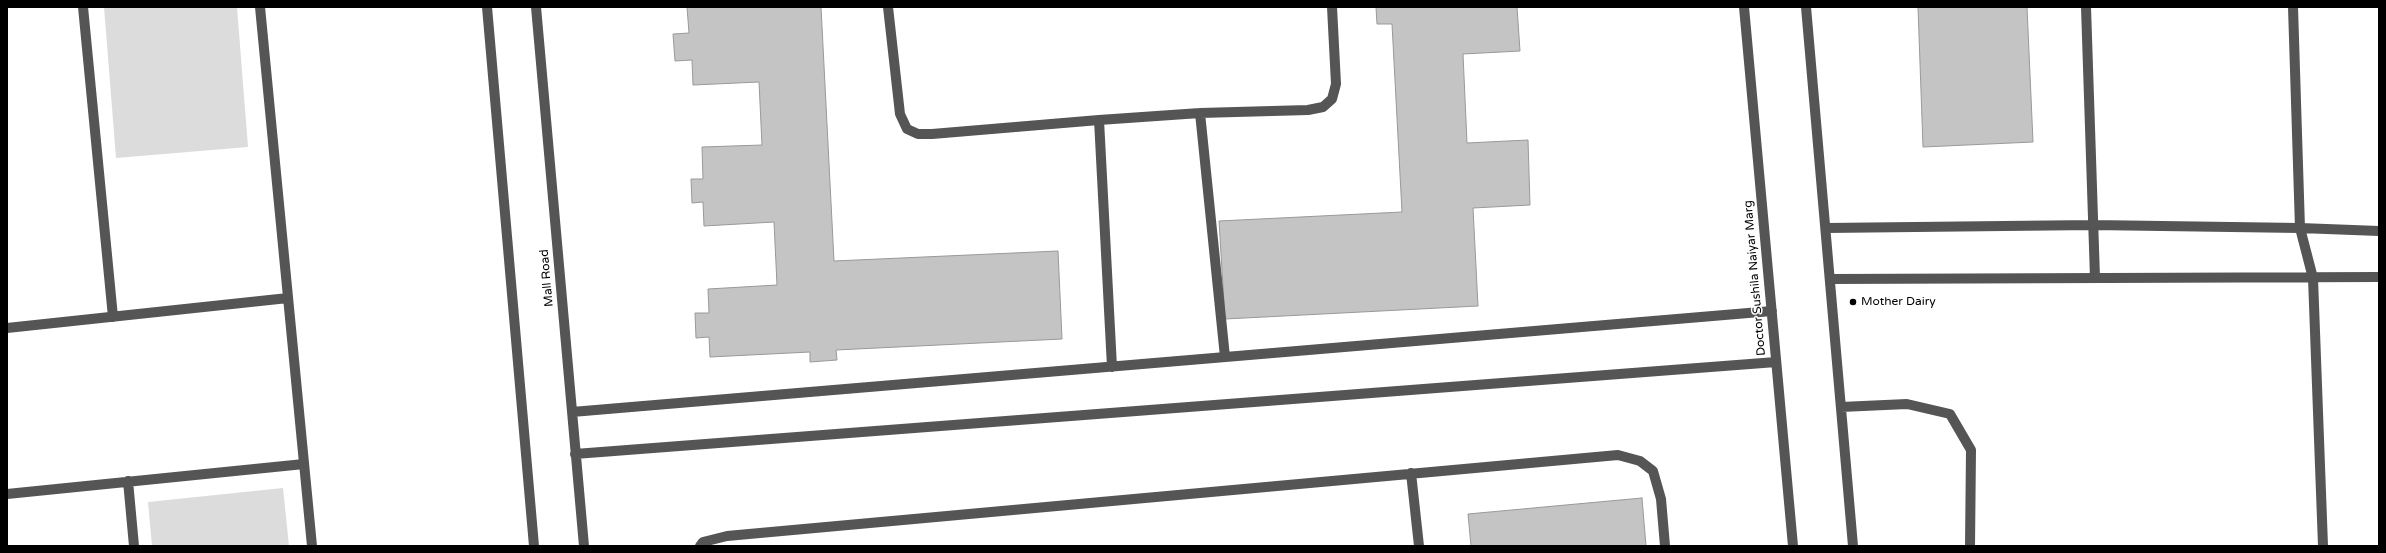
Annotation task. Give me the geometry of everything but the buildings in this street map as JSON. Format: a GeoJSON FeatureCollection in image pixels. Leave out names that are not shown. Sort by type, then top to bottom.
{"type":"FeatureCollection","features":[{"type":"Feature","properties":{"kind":"street"},"geometry":{"type":"LineString","coordinates":[[83,7],[113,317]]}},
{"type":"Feature","properties":{"kind":"street"},"geometry":{"type":"LineString","coordinates":[[260,7],[312,546]]}},
{"type":"Feature","properties":{"kind":"street"},"geometry":{"type":"LineString","coordinates":[[487,7],[534,546]]}},
{"type":"Feature","properties":{"kind":"street","name":"Mall Road"},"geometry":{"type":"LineString","coordinates":[[536,7],[584,546]]}},
{"type":"Feature","properties":{"kind":"street"},"geometry":{"type":"LineString","coordinates":[[888,7],[900,114],[907,129],[918,134],[1200,113],[1308,110],[1323,107],[1332,99],[1336,84],[1332,7]]}},
{"type":"Feature","properties":{"kind":"street","name":"Doctor Sushila Naiyar Marg"},"geometry":{"type":"LineString","coordinates":[[1744,7],[1793,546]]}},
{"type":"Feature","properties":{"kind":"street"},"geometry":{"type":"LineString","coordinates":[[1806,7],[1853,546]]}},
{"type":"Feature","properties":{"kind":"street"},"geometry":{"type":"LineString","coordinates":[[2086,7],[2095,278]]}},
{"type":"Feature","properties":{"kind":"street"},"geometry":{"type":"LineString","coordinates":[[2293,7],[2300,228],[2313,278],[2323,546]]}},
{"type":"Feature","properties":{"kind":"street"},"geometry":{"type":"LineString","coordinates":[[1200,113],[1225,357]]}},
{"type":"Feature","properties":{"kind":"street"},"geometry":{"type":"LineString","coordinates":[[1099,120],[1112,367]]}},
{"type":"Feature","properties":{"kind":"street"},"geometry":{"type":"LineString","coordinates":[[1826,228],[2094,225],[2300,228],[2379,231]]}},
{"type":"Feature","properties":{"kind":"street"},"geometry":{"type":"LineString","coordinates":[[1830,279],[2379,278]]}},
{"type":"Feature","properties":{"kind":"street"},"geometry":{"type":"LineString","coordinates":[[7,328],[288,298]]}},
{"type":"Feature","properties":{"kind":"street"},"geometry":{"type":"LineString","coordinates":[[572,412],[1772,311]]}},
{"type":"Feature","properties":{"kind":"street"},"geometry":{"type":"LineString","coordinates":[[576,454],[1776,362]]}},
{"type":"Feature","properties":{"kind":"street"},"geometry":{"type":"LineString","coordinates":[[1841,407],[1907,404],[1950,414],[1971,450],[1970,546]]}},
{"type":"Feature","properties":{"kind":"street"},"geometry":{"type":"LineString","coordinates":[[700,546],[703,542],[727,536],[1618,455],[1640,461],[1653,471],[1661,500],[1665,546]]}},
{"type":"Feature","properties":{"kind":"street"},"geometry":{"type":"LineString","coordinates":[[7,494],[304,464]]}},
{"type":"Feature","properties":{"kind":"street"},"geometry":{"type":"LineString","coordinates":[[1411,473],[1419,546]]}},
{"type":"Feature","properties":{"kind":"street"},"geometry":{"type":"LineString","coordinates":[[128,482],[134,546]]}},
{"type":"Feature","properties":{"kind":"shaded area"},"geometry":{"type":"Polygon","coordinates":[[[104,7],[237,7],[248,147],[116,158],[104,7]]]}},
{"type":"Feature","properties":{"kind":"shaded area"},"geometry":{"type":"Polygon","coordinates":[[[283,488],[289,546],[152,546],[148,502],[283,488]]]}},
{"type":"Feature","properties":{"kind":"place","name":"Mother Dairy"},"geometry":{"type":"Point","coordinates":[1853,302]}}]}
